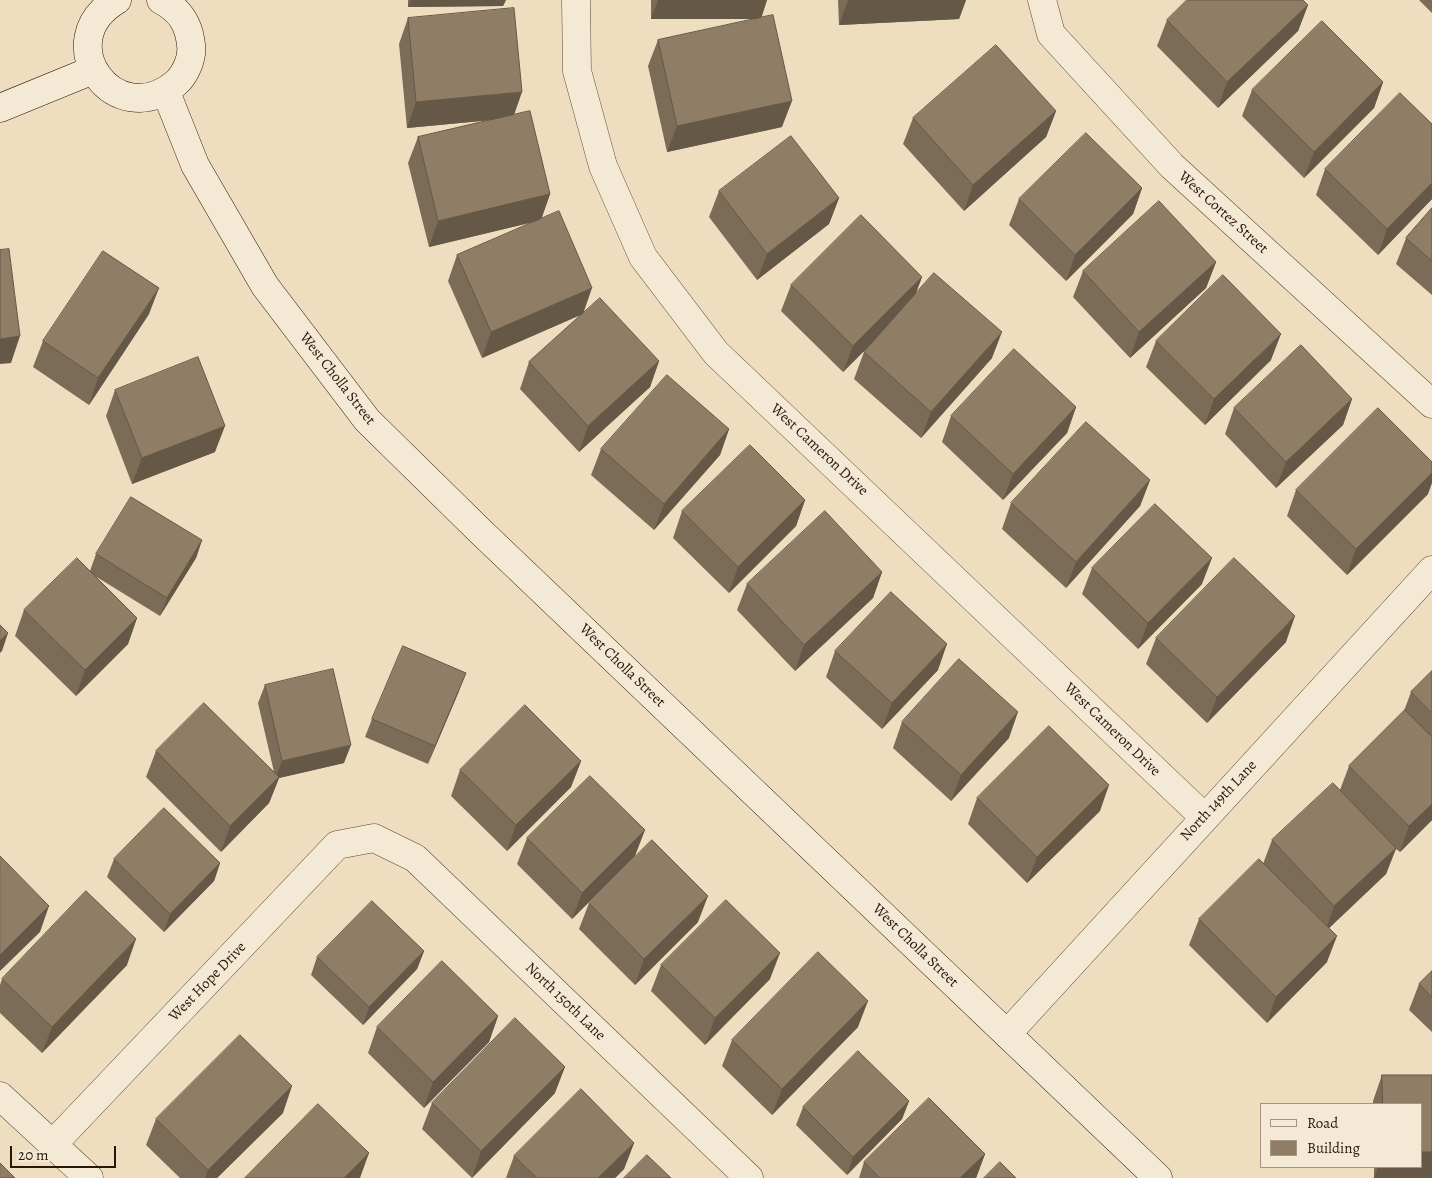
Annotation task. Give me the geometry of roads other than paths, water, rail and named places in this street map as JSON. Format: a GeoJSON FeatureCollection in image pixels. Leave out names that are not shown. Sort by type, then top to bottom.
{"type":"FeatureCollection","features":[{"type":"Feature","properties":{"kind":"street"},"geometry":{"type":"LineString","coordinates":[[117,0],[106,7],[94,20],[88,36],[87,54],[93,70],[103,84],[117,94],[133,98],[150,98],[166,92],[179,81],[188,66],[192,49],[190,32],[182,16],[170,4],[161,0]]}},
{"type":"Feature","properties":{"kind":"street","name":"West Cameron Drive"},"geometry":{"type":"LineString","coordinates":[[576,0],[576,71],[603,166],[643,257],[716,352],[1204,817]]}},
{"type":"Feature","properties":{"kind":"street","name":"West Cortez Street"},"geometry":{"type":"LineString","coordinates":[[1042,0],[1051,34],[1172,166],[1432,404]]}},
{"type":"Feature","properties":{"kind":"street"},"geometry":{"type":"LineString","coordinates":[[0,108],[93,70]]}},
{"type":"Feature","properties":{"kind":"street","name":"West Cholla Street"},"geometry":{"type":"LineString","coordinates":[[166,92],[195,165],[265,286],[367,420],[480,531],[1158,1178]]}},
{"type":"Feature","properties":{"kind":"street","name":"North 149th Lane"},"geometry":{"type":"LineString","coordinates":[[1007,1034],[1432,570]]}},
{"type":"Feature","properties":{"kind":"street","name":"West Hope Drive"},"geometry":{"type":"LineString","coordinates":[[52,1145],[337,845],[374,838]]}},
{"type":"Feature","properties":{"kind":"street","name":"North 150th Lane"},"geometry":{"type":"LineString","coordinates":[[374,838],[415,858],[749,1178]]}},
{"type":"Feature","properties":{"kind":"street"},"geometry":{"type":"LineString","coordinates":[[0,1096],[89,1178]]}}]}
